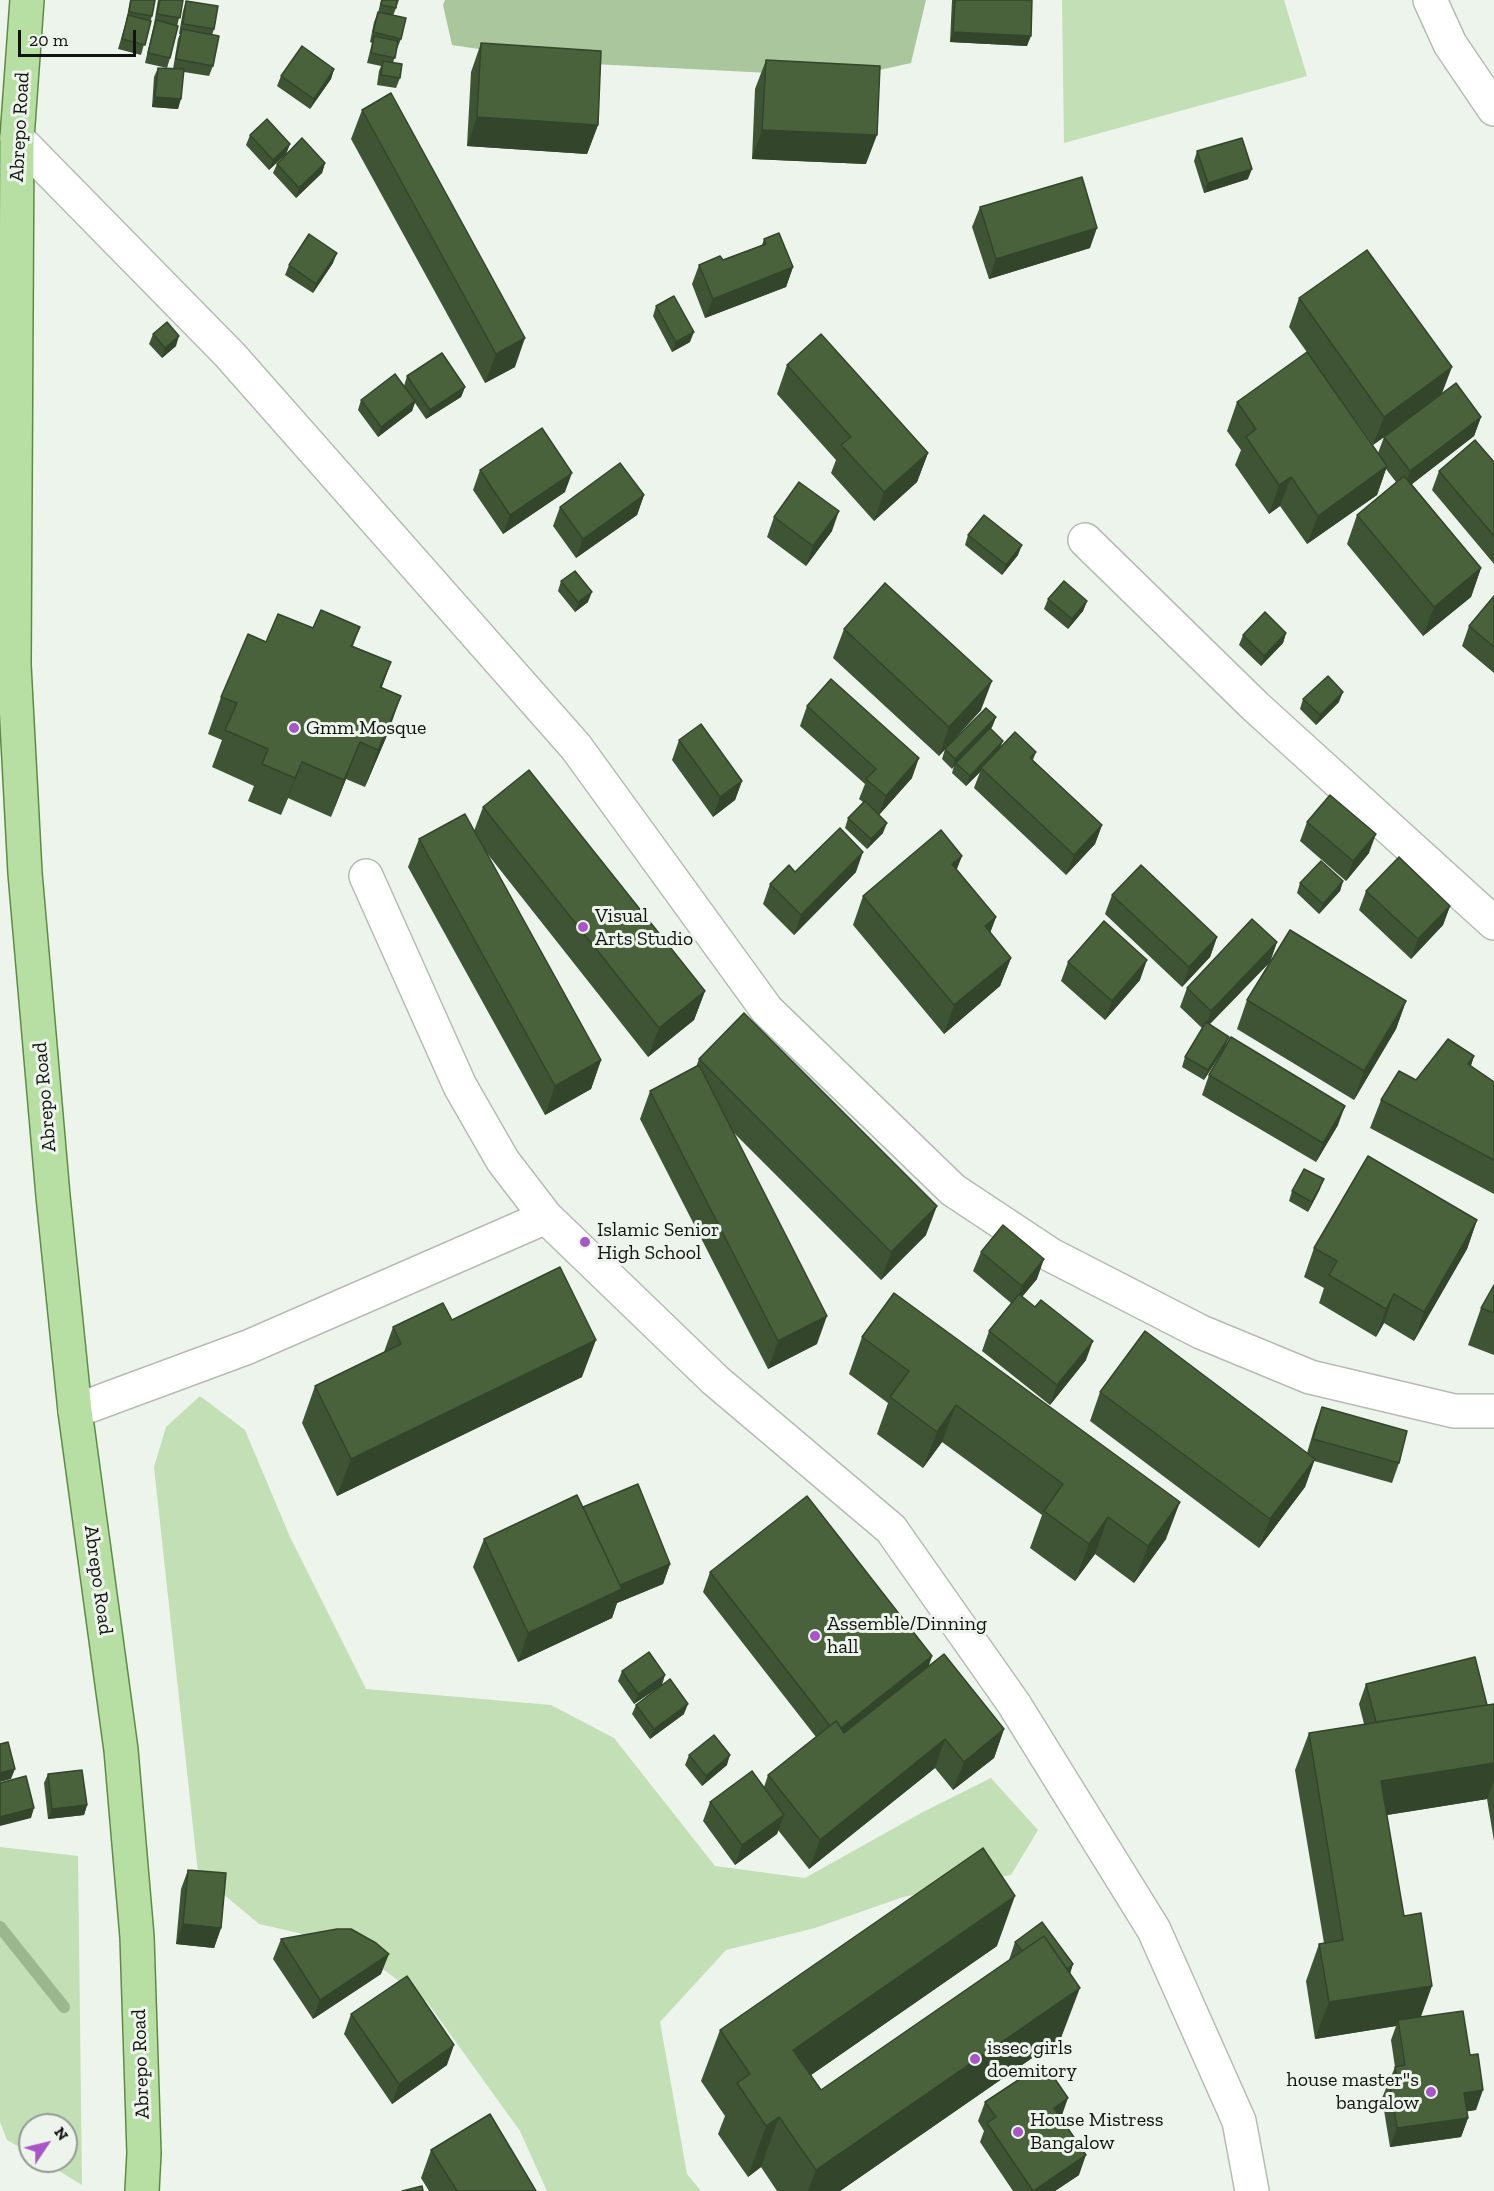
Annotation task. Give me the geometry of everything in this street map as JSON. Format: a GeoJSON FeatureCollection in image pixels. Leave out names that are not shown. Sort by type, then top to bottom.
{"type":"FeatureCollection","features":[{"type":"Feature","properties":{"kind":"main road","name":"Abrepo Road"},"geometry":{"type":"LineString","coordinates":[[27,0],[17,138],[14,665],[26,873],[53,1196],[75,1412],[121,1750],[136,1925],[144,2153],[142,2191]]}},
{"type":"Feature","properties":{"kind":"street"},"geometry":{"type":"LineString","coordinates":[[1430,0],[1450,44],[1494,109]]}},
{"type":"Feature","properties":{"kind":"street"},"geometry":{"type":"LineString","coordinates":[[17,138],[230,355],[576,747],[767,1010],[952,1190],[1051,1255],[1201,1332],[1310,1377],[1454,1411],[1494,1411]]}},
{"type":"Feature","properties":{"kind":"street"},"geometry":{"type":"LineString","coordinates":[[1085,540],[1256,707],[1494,923]]}},
{"type":"Feature","properties":{"kind":"street"},"geometry":{"type":"LineString","coordinates":[[366,876],[460,1086],[503,1161],[546,1217],[715,1380],[891,1529],[1014,1704],[1154,1930],[1239,2121],[1252,2191]]}},
{"type":"Feature","properties":{"kind":"street"},"geometry":{"type":"LineString","coordinates":[[75,1412],[248,1347],[546,1217]]}},
{"type":"Feature","properties":{"kind":"green space"},"geometry":{"type":"Polygon","coordinates":[[[445,0],[926,0],[911,63],[848,77],[573,63],[452,45],[443,5],[445,0]]]}},
{"type":"Feature","properties":{"kind":"green space"},"geometry":{"type":"Polygon","coordinates":[[[1062,0],[1284,0],[1307,76],[1064,143],[1062,0]]]}},
{"type":"Feature","properties":{"kind":"green space"},"geometry":{"type":"Polygon","coordinates":[[[200,1396],[245,1430],[290,1537],[366,1689],[551,1705],[614,1738],[715,1866],[805,1878],[923,1812],[991,1778],[1038,1830],[1011,1875],[903,1897],[815,1928],[726,1950],[660,2022],[687,2174],[701,2191],[547,2191],[520,2131],[427,2002],[351,1945],[259,1924],[198,1873],[154,1467],[166,1427],[200,1396]]]}},
{"type":"Feature","properties":{"kind":"green space"},"geometry":{"type":"Polygon","coordinates":[[[0,1847],[78,1856],[82,2185],[62,2173],[78,2173],[78,2113],[18,2113],[18,2146],[7,2140],[0,2122],[0,1847]]]}},
{"type":"Feature","properties":{"kind":"building"},"geometry":{"type":"Polygon","coordinates":[[[131,0],[155,0],[152,16],[129,12],[131,0]]]}},
{"type":"Feature","properties":{"kind":"building"},"geometry":{"type":"Polygon","coordinates":[[[160,0],[183,0],[180,18],[157,14],[160,0]]]}},
{"type":"Feature","properties":{"kind":"building"},"geometry":{"type":"Polygon","coordinates":[[[382,0],[397,0],[396,8],[381,5],[382,0]]]}},
{"type":"Feature","properties":{"kind":"building"},"geometry":{"type":"Polygon","coordinates":[[[955,0],[1032,0],[1031,36],[953,32],[955,0]]]}},
{"type":"Feature","properties":{"kind":"building"},"geometry":{"type":"Polygon","coordinates":[[[186,1],[218,6],[214,29],[183,24],[186,1]]]}},
{"type":"Feature","properties":{"kind":"building"},"geometry":{"type":"Polygon","coordinates":[[[378,12],[406,18],[401,39],[373,32],[378,12]]]}},
{"type":"Feature","properties":{"kind":"building"},"geometry":{"type":"Polygon","coordinates":[[[128,15],[151,21],[145,45],[122,39],[128,15]]]}},
{"type":"Feature","properties":{"kind":"building"},"geometry":{"type":"Polygon","coordinates":[[[156,20],[178,26],[170,58],[148,53],[156,20]]]}},
{"type":"Feature","properties":{"kind":"building"},"geometry":{"type":"Polygon","coordinates":[[[182,29],[219,36],[213,66],[176,59],[182,29]]]}},
{"type":"Feature","properties":{"kind":"building"},"geometry":{"type":"Polygon","coordinates":[[[374,36],[398,41],[395,58],[371,53],[374,36]]]}},
{"type":"Feature","properties":{"kind":"building"},"geometry":{"type":"Polygon","coordinates":[[[481,43],[601,51],[598,125],[477,117],[481,43]]]}},
{"type":"Feature","properties":{"kind":"building"},"geometry":{"type":"Polygon","coordinates":[[[302,46],[334,69],[314,99],[281,76],[302,46]]]}},
{"type":"Feature","properties":{"kind":"building"},"geometry":{"type":"Polygon","coordinates":[[[766,60],[880,66],[877,135],[762,130],[766,60]]]}},
{"type":"Feature","properties":{"kind":"building"},"geometry":{"type":"Polygon","coordinates":[[[383,61],[402,64],[400,78],[381,75],[383,61]]]}},
{"type":"Feature","properties":{"kind":"building"},"geometry":{"type":"Polygon","coordinates":[[[158,68],[184,69],[181,99],[155,97],[158,68]]]}},
{"type":"Feature","properties":{"kind":"building"},"geometry":{"type":"Polygon","coordinates":[[[391,93],[525,338],[496,354],[362,110],[391,93]]]}},
{"type":"Feature","properties":{"kind":"building"},"geometry":{"type":"Polygon","coordinates":[[[267,119],[290,144],[273,160],[250,135],[267,119]]]}},
{"type":"Feature","properties":{"kind":"building"},"geometry":{"type":"Polygon","coordinates":[[[302,138],[325,163],[299,188],[277,164],[302,138]]]}},
{"type":"Feature","properties":{"kind":"building"},"geometry":{"type":"Polygon","coordinates":[[[1242,138],[1252,169],[1208,183],[1197,151],[1242,138]]]}},
{"type":"Feature","properties":{"kind":"building"},"geometry":{"type":"Polygon","coordinates":[[[1082,177],[1097,228],[996,259],[980,207],[1082,177]]]}},
{"type":"Feature","properties":{"kind":"building"},"geometry":{"type":"Polygon","coordinates":[[[779,233],[793,267],[713,299],[699,265],[720,256],[723,260],[766,244],[764,239],[779,233]]]}},
{"type":"Feature","properties":{"kind":"building"},"geometry":{"type":"Polygon","coordinates":[[[309,234],[337,253],[316,284],[289,265],[309,234]]]}},
{"type":"Feature","properties":{"kind":"building"},"geometry":{"type":"Polygon","coordinates":[[[1367,250],[1452,367],[1384,417],[1299,298],[1367,250]]]}},
{"type":"Feature","properties":{"kind":"building"},"geometry":{"type":"Polygon","coordinates":[[[674,296],[694,332],[676,342],[656,306],[674,296]]]}},
{"type":"Feature","properties":{"kind":"building"},"geometry":{"type":"Polygon","coordinates":[[[167,322],[179,336],[165,348],[153,334],[167,322]]]}},
{"type":"Feature","properties":{"kind":"building"},"geometry":{"type":"Polygon","coordinates":[[[821,334],[928,453],[884,492],[841,445],[851,437],[787,365],[821,334]]]}},
{"type":"Feature","properties":{"kind":"building"},"geometry":{"type":"Polygon","coordinates":[[[1307,352],[1387,466],[1318,516],[1291,477],[1279,485],[1246,437],[1256,429],[1237,402],[1307,352]]]}},
{"type":"Feature","properties":{"kind":"building"},"geometry":{"type":"Polygon","coordinates":[[[442,353],[465,387],[430,410],[407,376],[442,353]]]}},
{"type":"Feature","properties":{"kind":"building"},"geometry":{"type":"Polygon","coordinates":[[[395,374],[415,401],[381,427],[361,400],[395,374]]]}},
{"type":"Feature","properties":{"kind":"building"},"geometry":{"type":"Polygon","coordinates":[[[1456,383],[1481,417],[1410,471],[1384,437],[1456,383]]]}},
{"type":"Feature","properties":{"kind":"building"},"geometry":{"type":"Polygon","coordinates":[[[542,428],[572,473],[510,515],[480,470],[542,428]]]}},
{"type":"Feature","properties":{"kind":"building"},"geometry":{"type":"Polygon","coordinates":[[[1475,440],[1494,462],[1494,536],[1439,471],[1475,440]]]}},
{"type":"Feature","properties":{"kind":"building"},"geometry":{"type":"Polygon","coordinates":[[[620,463],[644,495],[583,539],[560,507],[620,463]]]}},
{"type":"Feature","properties":{"kind":"building"},"geometry":{"type":"Polygon","coordinates":[[[1404,476],[1481,568],[1434,607],[1357,515],[1404,476]]]}},
{"type":"Feature","properties":{"kind":"building"},"geometry":{"type":"Polygon","coordinates":[[[799,482],[839,511],[813,546],[774,517],[799,482]]]}},
{"type":"Feature","properties":{"kind":"building"},"geometry":{"type":"Polygon","coordinates":[[[984,515],[1022,545],[1006,565],[968,535],[984,515]]]}},
{"type":"Feature","properties":{"kind":"building"},"geometry":{"type":"Polygon","coordinates":[[[575,571],[592,592],[578,602],[561,581],[575,571]]]}},
{"type":"Feature","properties":{"kind":"building"},"geometry":{"type":"Polygon","coordinates":[[[1064,581],[1087,601],[1072,619],[1048,599],[1064,581]]]}},
{"type":"Feature","properties":{"kind":"building"},"geometry":{"type":"Polygon","coordinates":[[[885,583],[992,681],[949,727],[844,629],[885,583]]]}},
{"type":"Feature","properties":{"kind":"building"},"geometry":{"type":"Polygon","coordinates":[[[1494,596],[1494,647],[1469,626],[1494,596]]]}},
{"type":"Feature","properties":{"kind":"building","name":"Gmm Mosque"},"geometry":{"type":"Polygon","coordinates":[[[321,610],[360,627],[351,646],[391,662],[380,687],[401,696],[378,750],[360,742],[344,780],[302,762],[295,778],[262,764],[268,749],[225,730],[237,703],[221,697],[248,634],[266,642],[278,614],[313,628],[321,610]]]}},
{"type":"Feature","properties":{"kind":"building"},"geometry":{"type":"Polygon","coordinates":[[[1265,612],[1286,633],[1264,656],[1243,635],[1265,612]]]}},
{"type":"Feature","properties":{"kind":"building"},"geometry":{"type":"Polygon","coordinates":[[[1328,676],[1343,692],[1320,715],[1303,699],[1328,676]]]}},
{"type":"Feature","properties":{"kind":"building"},"geometry":{"type":"Polygon","coordinates":[[[831,679],[919,758],[886,796],[866,779],[876,769],[807,706],[831,679]]]}},
{"type":"Feature","properties":{"kind":"building"},"geometry":{"type":"Polygon","coordinates":[[[986,708],[996,717],[955,759],[945,749],[986,708]]]}},
{"type":"Feature","properties":{"kind":"building"},"geometry":{"type":"Polygon","coordinates":[[[701,724],[742,781],[720,797],[679,740],[701,724]]]}},
{"type":"Feature","properties":{"kind":"building"},"geometry":{"type":"Polygon","coordinates":[[[990,728],[1003,741],[970,776],[956,763],[990,728]]]}},
{"type":"Feature","properties":{"kind":"building"},"geometry":{"type":"Polygon","coordinates":[[[1015,732],[1036,752],[1030,758],[1102,825],[1074,855],[981,768],[1015,732]]]}},
{"type":"Feature","properties":{"kind":"building"},"geometry":{"type":"Polygon","coordinates":[[[529,770],[705,991],[659,1028],[483,807],[529,770]]]}},
{"type":"Feature","properties":{"kind":"building"},"geometry":{"type":"Polygon","coordinates":[[[1330,795],[1376,834],[1353,861],[1307,822],[1330,795]]]}},
{"type":"Feature","properties":{"kind":"building"},"geometry":{"type":"Polygon","coordinates":[[[865,801],[887,823],[871,839],[848,818],[865,801]]]}},
{"type":"Feature","properties":{"kind":"building"},"geometry":{"type":"Polygon","coordinates":[[[465,814],[601,1060],[555,1086],[419,839],[465,814]]]}},
{"type":"Feature","properties":{"kind":"building"},"geometry":{"type":"Polygon","coordinates":[[[840,828],[863,852],[801,915],[770,884],[789,865],[795,872],[840,828]]]}},
{"type":"Feature","properties":{"kind":"building"},"geometry":{"type":"Polygon","coordinates":[[[941,830],[962,856],[952,864],[996,917],[985,926],[1011,958],[954,1005],[863,896],[941,830]]]}},
{"type":"Feature","properties":{"kind":"building"},"geometry":{"type":"Polygon","coordinates":[[[1399,857],[1450,906],[1418,939],[1366,891],[1399,857]]]}},
{"type":"Feature","properties":{"kind":"building"},"geometry":{"type":"Polygon","coordinates":[[[1321,861],[1343,881],[1323,904],[1300,883],[1321,861]]]}},
{"type":"Feature","properties":{"kind":"building"},"geometry":{"type":"Polygon","coordinates":[[[1141,865],[1217,937],[1189,967],[1112,895],[1141,865]]]}},
{"type":"Feature","properties":{"kind":"building"},"geometry":{"type":"Polygon","coordinates":[[[1252,919],[1277,942],[1211,1011],[1187,988],[1252,919]]]}},
{"type":"Feature","properties":{"kind":"building"},"geometry":{"type":"Polygon","coordinates":[[[1104,921],[1147,960],[1112,1001],[1068,962],[1104,921]]]}},
{"type":"Feature","properties":{"kind":"building"},"geometry":{"type":"Polygon","coordinates":[[[1290,930],[1406,1001],[1364,1071],[1247,1000],[1290,930]]]}},
{"type":"Feature","properties":{"kind":"building"},"geometry":{"type":"Polygon","coordinates":[[[744,1013],[937,1206],[891,1252],[699,1059],[744,1013]]]}},
{"type":"Feature","properties":{"kind":"building"},"geometry":{"type":"Polygon","coordinates":[[[1206,1022],[1229,1037],[1208,1070],[1185,1057],[1206,1022]]]}},
{"type":"Feature","properties":{"kind":"building"},"geometry":{"type":"Polygon","coordinates":[[[1231,1037],[1345,1106],[1323,1143],[1209,1075],[1231,1037]]]}},
{"type":"Feature","properties":{"kind":"building"},"geometry":{"type":"Polygon","coordinates":[[[1448,1039],[1474,1056],[1468,1064],[1494,1082],[1494,1160],[1381,1100],[1399,1071],[1416,1080],[1448,1039]]]}},
{"type":"Feature","properties":{"kind":"building"},"geometry":{"type":"Polygon","coordinates":[[[699,1065],[827,1316],[778,1341],[650,1091],[699,1065]]]}},
{"type":"Feature","properties":{"kind":"building"},"geometry":{"type":"Polygon","coordinates":[[[1368,1156],[1477,1220],[1424,1312],[1394,1294],[1386,1309],[1329,1275],[1337,1261],[1314,1248],[1368,1156]]]}},
{"type":"Feature","properties":{"kind":"building"},"geometry":{"type":"Polygon","coordinates":[[[1304,1169],[1324,1179],[1312,1202],[1292,1191],[1304,1169]]]}},
{"type":"Feature","properties":{"kind":"building"},"geometry":{"type":"Polygon","coordinates":[[[1003,1225],[1044,1259],[1022,1286],[981,1252],[1003,1225]]]}},
{"type":"Feature","properties":{"kind":"building"},"geometry":{"type":"Polygon","coordinates":[[[560,1267],[596,1340],[351,1459],[315,1386],[401,1344],[393,1327],[443,1303],[452,1320],[560,1267]]]}},
{"type":"Feature","properties":{"kind":"building"},"geometry":{"type":"Polygon","coordinates":[[[1494,1285],[1494,1313],[1481,1308],[1494,1285]]]}},
{"type":"Feature","properties":{"kind":"building"},"geometry":{"type":"Polygon","coordinates":[[[894,1293],[1180,1502],[1148,1546],[1108,1517],[1089,1544],[1044,1511],[1063,1484],[956,1405],[937,1432],[890,1397],[909,1371],[862,1337],[894,1293]]]}},
{"type":"Feature","properties":{"kind":"building"},"geometry":{"type":"Polygon","coordinates":[[[1019,1294],[1035,1307],[1041,1300],[1093,1341],[1057,1385],[989,1331],[1019,1294]]]}},
{"type":"Feature","properties":{"kind":"building"},"geometry":{"type":"Polygon","coordinates":[[[1145,1331],[1315,1459],[1270,1519],[1100,1392],[1145,1331]]]}},
{"type":"Feature","properties":{"kind":"building"},"geometry":{"type":"Polygon","coordinates":[[[1322,1407],[1407,1431],[1399,1463],[1313,1439],[1322,1407]]]}},
{"type":"Feature","properties":{"kind":"building"},"geometry":{"type":"Polygon","coordinates":[[[638,1484],[670,1564],[620,1585],[583,1507],[638,1484]]]}},
{"type":"Feature","properties":{"kind":"building"},"geometry":{"type":"Polygon","coordinates":[[[577,1495],[622,1589],[528,1633],[484,1539],[577,1495]]]}},
{"type":"Feature","properties":{"kind":"building","name":"Assemble/Dinning hall"},"geometry":{"type":"Polygon","coordinates":[[[807,1496],[932,1656],[841,1728],[836,1721],[830,1726],[710,1572],[807,1496]]]}},
{"type":"Feature","properties":{"kind":"building"},"geometry":{"type":"Polygon","coordinates":[[[649,1652],[665,1675],[638,1694],[622,1671],[649,1652]]]}},
{"type":"Feature","properties":{"kind":"building"},"geometry":{"type":"Polygon","coordinates":[[[944,1654],[1004,1729],[964,1762],[945,1739],[820,1840],[768,1775],[836,1721],[844,1733],[944,1654]]]}},
{"type":"Feature","properties":{"kind":"building"},"geometry":{"type":"Polygon","coordinates":[[[1475,1657],[1487,1705],[1376,1722],[1366,1684],[1475,1657]]]}},
{"type":"Feature","properties":{"kind":"building"},"geometry":{"type":"Polygon","coordinates":[[[670,1679],[688,1704],[654,1729],[636,1705],[670,1679]]]}},
{"type":"Feature","properties":{"kind":"building"},"geometry":{"type":"Polygon","coordinates":[[[1494,1704],[1494,1763],[1381,1781],[1404,1916],[1421,1913],[1432,1986],[1329,2002],[1319,1944],[1343,1940],[1309,1733],[1494,1704]]]}},
{"type":"Feature","properties":{"kind":"building"},"geometry":{"type":"Polygon","coordinates":[[[714,1735],[730,1755],[706,1776],[689,1755],[714,1735]]]}},
{"type":"Feature","properties":{"kind":"building"},"geometry":{"type":"Polygon","coordinates":[[[8,1742],[15,1769],[0,1773],[0,1744],[8,1742]]]}},
{"type":"Feature","properties":{"kind":"building"},"geometry":{"type":"Polygon","coordinates":[[[82,1770],[87,1805],[52,1809],[48,1774],[82,1770]]]}},
{"type":"Feature","properties":{"kind":"building"},"geometry":{"type":"Polygon","coordinates":[[[752,1771],[784,1815],[742,1845],[710,1802],[752,1771]]]}},
{"type":"Feature","properties":{"kind":"building"},"geometry":{"type":"Polygon","coordinates":[[[26,1776],[34,1808],[0,1817],[0,1783],[26,1776]]]}},
{"type":"Feature","properties":{"kind":"building"},"geometry":{"type":"Polygon","coordinates":[[[983,1848],[1015,1896],[793,2050],[821,2090],[1044,1936],[1080,1988],[816,2170],[779,2117],[766,2126],[737,2083],[750,2074],[720,2030],[983,1848]]]}},
{"type":"Feature","properties":{"kind":"building"},"geometry":{"type":"Polygon","coordinates":[[[188,1870],[226,1873],[221,1928],[183,1924],[188,1870]]]}},
{"type":"Feature","properties":{"kind":"building"},"geometry":{"type":"Polygon","coordinates":[[[1042,1922],[1073,1964],[1067,1969],[1044,1936],[1022,1951],[1015,1942],[1042,1922]]]}},
{"type":"Feature","properties":{"kind":"building"},"geometry":{"type":"Polygon","coordinates":[[[337,1929],[351,1929],[376,1943],[389,1954],[320,2000],[281,1939],[337,1929]]]}},
{"type":"Feature","properties":{"kind":"building"},"geometry":{"type":"Polygon","coordinates":[[[407,1976],[454,2045],[399,2084],[351,2014],[407,1976]]]}},
{"type":"Feature","properties":{"kind":"building","name":"house master\"s bangalow"},"geometry":{"type":"Polygon","coordinates":[[[1463,2011],[1470,2055],[1478,2054],[1483,2090],[1464,2093],[1468,2118],[1397,2128],[1389,2078],[1397,2077],[1395,2067],[1405,2065],[1398,2020],[1463,2011]]]}},
{"type":"Feature","properties":{"kind":"building","name":"House Mistress Bangalow"},"geometry":{"type":"Polygon","coordinates":[[[1044,2063],[1068,2098],[1054,2108],[1086,2155],[1033,2191],[987,2123],[996,2117],[985,2102],[1044,2063]]]}},
{"type":"Feature","properties":{"kind":"building"},"geometry":{"type":"Polygon","coordinates":[[[490,2114],[536,2191],[457,2191],[431,2150],[490,2114]]]}},
{"type":"Feature","properties":{"kind":"building"},"geometry":{"type":"Polygon","coordinates":[[[422,2186],[423,2191],[402,2191],[422,2186]]]}},
{"type":"Feature","properties":{"kind":"waterway"},"geometry":{"type":"LineString","coordinates":[[0,1927],[64,2007]]}},
{"type":"Feature","properties":{"kind":"place","name":"Gmm Mosque"},"geometry":{"type":"Point","coordinates":[294,728]}},
{"type":"Feature","properties":{"kind":"place","name":"Visual Arts Studio"},"geometry":{"type":"Point","coordinates":[583,927]}},
{"type":"Feature","properties":{"kind":"place","name":"Islamic Senior High School"},"geometry":{"type":"Point","coordinates":[585,1242]}},
{"type":"Feature","properties":{"kind":"place","name":"Assemble/Dinning hall"},"geometry":{"type":"Point","coordinates":[815,1636]}},
{"type":"Feature","properties":{"kind":"place","name":"issec girls doemitory"},"geometry":{"type":"Point","coordinates":[975,2059]}},
{"type":"Feature","properties":{"kind":"place","name":"house master\"s bangalow"},"geometry":{"type":"Point","coordinates":[1431,2092]}},
{"type":"Feature","properties":{"kind":"place","name":"House Mistress Bangalow"},"geometry":{"type":"Point","coordinates":[1018,2132]}}]}
